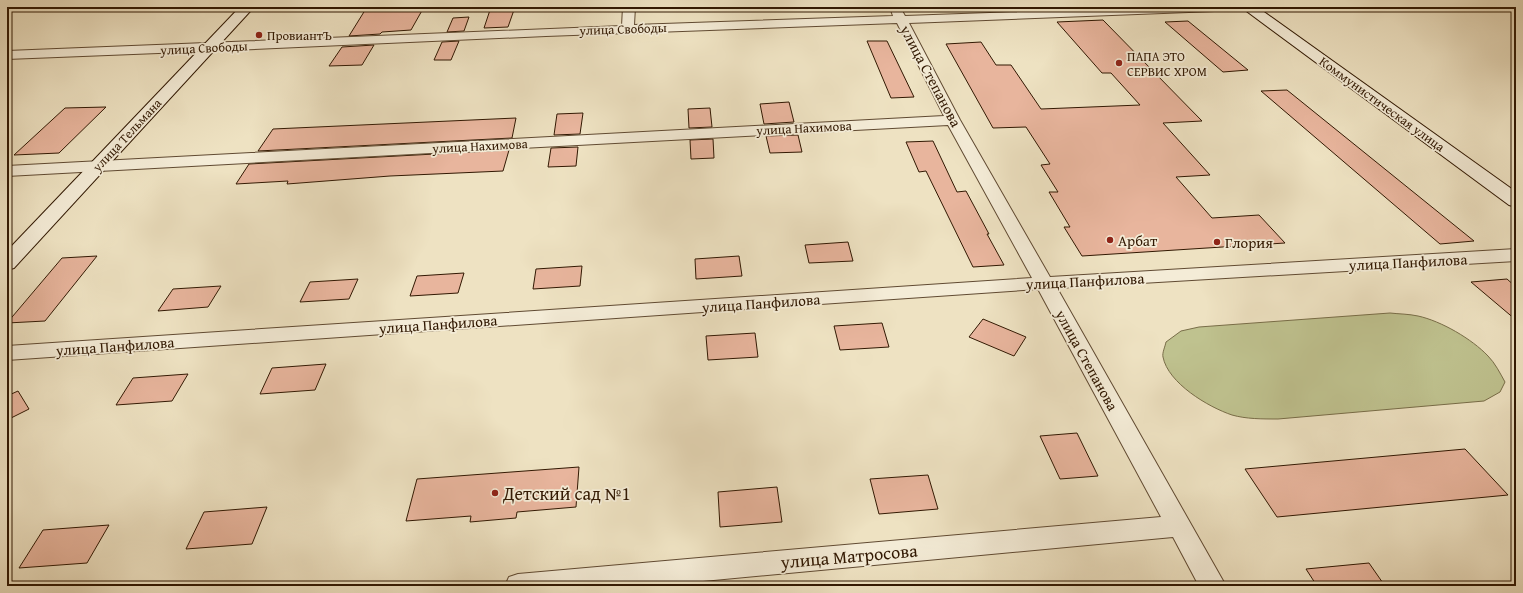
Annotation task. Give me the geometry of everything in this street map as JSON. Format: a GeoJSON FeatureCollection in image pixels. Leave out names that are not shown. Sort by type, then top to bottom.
{"type":"FeatureCollection","features":[{"type":"Feature","properties":{"kind":"main road","name":"улица Тельмана"},"geometry":{"type":"LineString","coordinates":[[7,263],[247,7]]}},
{"type":"Feature","properties":{"kind":"main road","name":"Коммунистическая улица"},"geometry":{"type":"LineString","coordinates":[[1248,7],[1516,201]]}},
{"type":"Feature","properties":{"kind":"street"},"geometry":{"type":"LineString","coordinates":[[628,29],[629,7]]}},
{"type":"Feature","properties":{"kind":"street","name":"улица Свободы"},"geometry":{"type":"LineString","coordinates":[[7,55],[209,48],[628,29],[898,13],[1240,7]]}},
{"type":"Feature","properties":{"kind":"street","name":"улица Степанова"},"geometry":{"type":"LineString","coordinates":[[898,13],[954,120],[1213,586]]}},
{"type":"Feature","properties":{"kind":"street","name":"улица Нахимова"},"geometry":{"type":"LineString","coordinates":[[7,171],[954,120]]}},
{"type":"Feature","properties":{"kind":"street","name":"улица Панфилова"},"geometry":{"type":"LineString","coordinates":[[7,353],[1044,283],[1516,255]]}},
{"type":"Feature","properties":{"kind":"street","name":"улица Матросова"},"geometry":{"type":"LineString","coordinates":[[518,586],[1180,526]]}},
{"type":"Feature","properties":{"kind":"green space"},"geometry":{"type":"Polygon","coordinates":[[[1390,313],[1415,315],[1427,318],[1446,326],[1474,343],[1491,359],[1505,382],[1500,392],[1484,401],[1278,419],[1248,418],[1232,415],[1222,411],[1190,393],[1166,367],[1163,357],[1166,342],[1181,331],[1199,327],[1390,313]]]}},
{"type":"Feature","properties":{"kind":"building"},"geometry":{"type":"Polygon","coordinates":[[[367,7],[424,7],[411,30],[349,36],[367,7]]]}},
{"type":"Feature","properties":{"kind":"building"},"geometry":{"type":"Polygon","coordinates":[[[491,7],[515,7],[508,27],[484,28],[491,7]]]}},
{"type":"Feature","properties":{"kind":"building"},"geometry":{"type":"Polygon","coordinates":[[[469,17],[464,31],[447,32],[453,18],[469,17]]]}},
{"type":"Feature","properties":{"kind":"building"},"geometry":{"type":"Polygon","coordinates":[[[1103,20],[1202,121],[1163,123],[1210,175],[1176,177],[1212,218],[1259,215],[1285,243],[1082,256],[1064,227],[1070,227],[1049,192],[1058,192],[1041,165],[1050,164],[1026,127],[993,128],[946,44],[981,42],[996,65],[1011,65],[1041,109],[1140,105],[1111,73],[1102,73],[1057,22],[1103,20]]]}},
{"type":"Feature","properties":{"kind":"building"},"geometry":{"type":"Polygon","coordinates":[[[1188,21],[1248,70],[1223,72],[1165,22],[1188,21]]]}},
{"type":"Feature","properties":{"kind":"building"},"geometry":{"type":"Polygon","coordinates":[[[459,41],[451,60],[434,60],[442,42],[459,41]]]}},
{"type":"Feature","properties":{"kind":"building"},"geometry":{"type":"Polygon","coordinates":[[[867,41],[887,41],[914,97],[891,98],[867,41]]]}},
{"type":"Feature","properties":{"kind":"building"},"geometry":{"type":"Polygon","coordinates":[[[374,45],[362,65],[329,66],[342,47],[374,45]]]}},
{"type":"Feature","properties":{"kind":"building"},"geometry":{"type":"Polygon","coordinates":[[[1287,90],[1474,241],[1440,244],[1261,91],[1287,90]]]}},
{"type":"Feature","properties":{"kind":"building"},"geometry":{"type":"Polygon","coordinates":[[[789,102],[794,122],[764,124],[760,104],[789,102]]]}},
{"type":"Feature","properties":{"kind":"building"},"geometry":{"type":"Polygon","coordinates":[[[106,107],[59,153],[14,155],[65,108],[106,107]]]}},
{"type":"Feature","properties":{"kind":"building"},"geometry":{"type":"Polygon","coordinates":[[[710,108],[712,127],[689,128],[688,109],[710,108]]]}},
{"type":"Feature","properties":{"kind":"building"},"geometry":{"type":"Polygon","coordinates":[[[583,113],[580,134],[554,135],[557,114],[583,113]]]}},
{"type":"Feature","properties":{"kind":"building"},"geometry":{"type":"Polygon","coordinates":[[[516,118],[512,138],[258,151],[273,129],[516,118]]]}},
{"type":"Feature","properties":{"kind":"building"},"geometry":{"type":"Polygon","coordinates":[[[798,135],[802,152],[770,153],[766,136],[798,135]]]}},
{"type":"Feature","properties":{"kind":"building"},"geometry":{"type":"Polygon","coordinates":[[[713,139],[714,158],[691,159],[690,140],[713,139]]]}},
{"type":"Feature","properties":{"kind":"building"},"geometry":{"type":"Polygon","coordinates":[[[933,141],[957,192],[966,191],[1004,265],[973,267],[926,171],[919,172],[906,142],[933,141]]]}},
{"type":"Feature","properties":{"kind":"building"},"geometry":{"type":"Polygon","coordinates":[[[578,147],[576,166],[548,167],[551,148],[578,147]]]}},
{"type":"Feature","properties":{"kind":"building"},"geometry":{"type":"Polygon","coordinates":[[[509,150],[503,171],[390,176],[287,184],[288,181],[236,184],[249,164],[509,150]]]}},
{"type":"Feature","properties":{"kind":"building"},"geometry":{"type":"Polygon","coordinates":[[[848,242],[853,261],[809,263],[805,245],[848,242]]]}},
{"type":"Feature","properties":{"kind":"building"},"geometry":{"type":"Polygon","coordinates":[[[97,256],[45,321],[7,323],[62,258],[97,256]]]}},
{"type":"Feature","properties":{"kind":"building"},"geometry":{"type":"Polygon","coordinates":[[[739,256],[742,276],[696,279],[695,259],[739,256]]]}},
{"type":"Feature","properties":{"kind":"building"},"geometry":{"type":"Polygon","coordinates":[[[582,266],[580,286],[533,289],[536,269],[582,266]]]}},
{"type":"Feature","properties":{"kind":"building"},"geometry":{"type":"Polygon","coordinates":[[[464,273],[458,293],[410,296],[417,276],[464,273]]]}},
{"type":"Feature","properties":{"kind":"building"},"geometry":{"type":"Polygon","coordinates":[[[358,279],[349,299],[300,302],[310,282],[358,279]]]}},
{"type":"Feature","properties":{"kind":"building"},"geometry":{"type":"Polygon","coordinates":[[[1507,279],[1516,287],[1516,320],[1471,282],[1507,279]]]}},
{"type":"Feature","properties":{"kind":"building"},"geometry":{"type":"Polygon","coordinates":[[[221,286],[208,307],[158,311],[173,289],[221,286]]]}},
{"type":"Feature","properties":{"kind":"building"},"geometry":{"type":"Polygon","coordinates":[[[983,319],[1026,337],[1014,356],[969,337],[983,319]]]}},
{"type":"Feature","properties":{"kind":"building"},"geometry":{"type":"Polygon","coordinates":[[[882,323],[889,347],[840,350],[834,326],[882,323]]]}},
{"type":"Feature","properties":{"kind":"building"},"geometry":{"type":"Polygon","coordinates":[[[755,333],[758,357],[708,360],[706,336],[755,333]]]}},
{"type":"Feature","properties":{"kind":"building"},"geometry":{"type":"Polygon","coordinates":[[[326,364],[315,390],[260,394],[272,368],[326,364]]]}},
{"type":"Feature","properties":{"kind":"building"},"geometry":{"type":"Polygon","coordinates":[[[188,374],[172,401],[116,405],[133,378],[188,374]]]}},
{"type":"Feature","properties":{"kind":"building"},"geometry":{"type":"Polygon","coordinates":[[[18,391],[29,409],[7,420],[7,396],[18,391]]]}},
{"type":"Feature","properties":{"kind":"building"},"geometry":{"type":"Polygon","coordinates":[[[1077,433],[1098,476],[1060,479],[1040,436],[1077,433]]]}},
{"type":"Feature","properties":{"kind":"building"},"geometry":{"type":"Polygon","coordinates":[[[1465,449],[1508,495],[1277,517],[1245,469],[1465,449]]]}},
{"type":"Feature","properties":{"kind":"building","name":"Детский сад №1"},"geometry":{"type":"Polygon","coordinates":[[[579,467],[576,507],[517,512],[516,518],[470,522],[471,516],[406,521],[417,479],[579,467]]]}},
{"type":"Feature","properties":{"kind":"building"},"geometry":{"type":"Polygon","coordinates":[[[928,475],[938,509],[879,514],[870,479],[928,475]]]}},
{"type":"Feature","properties":{"kind":"building"},"geometry":{"type":"Polygon","coordinates":[[[777,487],[782,522],[720,527],[718,492],[777,487]]]}},
{"type":"Feature","properties":{"kind":"building"},"geometry":{"type":"Polygon","coordinates":[[[267,507],[252,544],[186,549],[204,512],[267,507]]]}},
{"type":"Feature","properties":{"kind":"building"},"geometry":{"type":"Polygon","coordinates":[[[109,525],[87,563],[19,568],[43,530],[109,525]]]}},
{"type":"Feature","properties":{"kind":"building"},"geometry":{"type":"Polygon","coordinates":[[[1369,563],[1385,586],[1317,586],[1306,569],[1369,563]]]}},
{"type":"Feature","properties":{"kind":"place","name":"ПровиантЪ"},"geometry":{"type":"Point","coordinates":[259,35]}},
{"type":"Feature","properties":{"kind":"place","name":"ПАПА ЭТО СЕРВИС ХРОМ"},"geometry":{"type":"Point","coordinates":[1119,63]}},
{"type":"Feature","properties":{"kind":"place","name":"Арбат"},"geometry":{"type":"Point","coordinates":[1110,240]}},
{"type":"Feature","properties":{"kind":"place","name":"Глория"},"geometry":{"type":"Point","coordinates":[1217,242]}},
{"type":"Feature","properties":{"kind":"place","name":"Детский сад №1"},"geometry":{"type":"Point","coordinates":[495,493]}}]}
